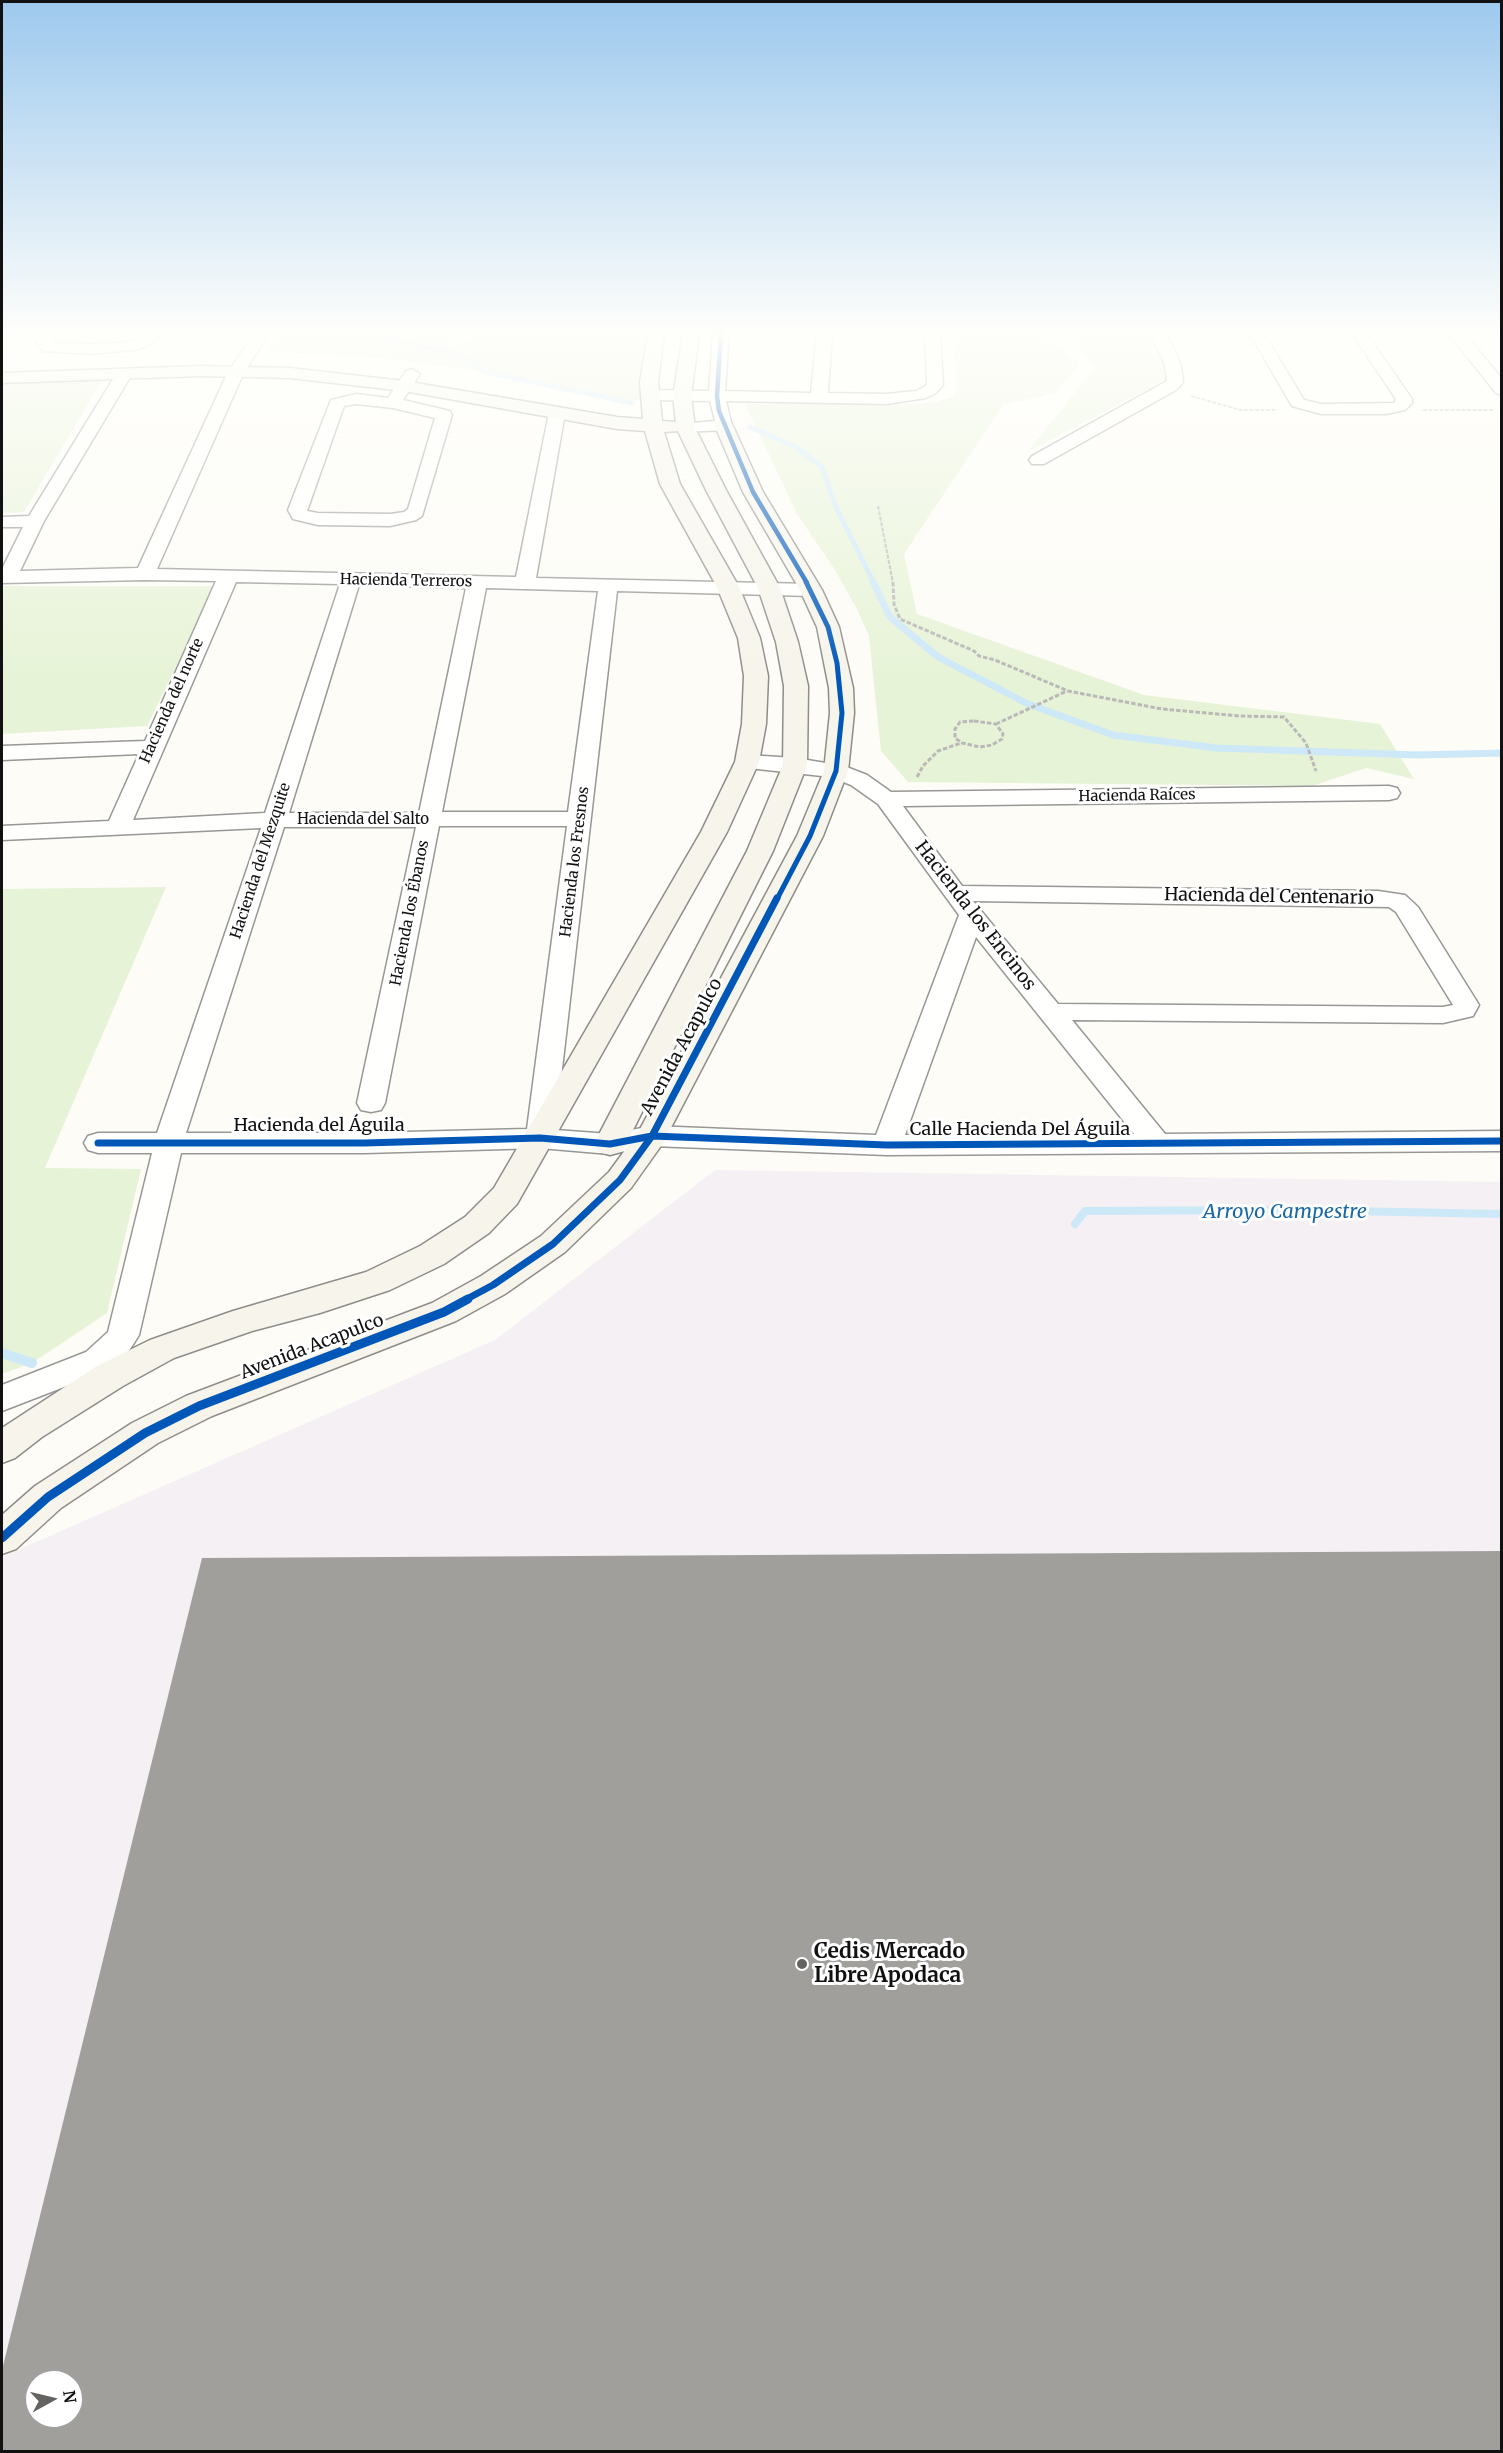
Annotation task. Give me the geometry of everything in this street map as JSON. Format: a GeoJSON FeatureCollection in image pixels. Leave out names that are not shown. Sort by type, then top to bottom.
{"type":"FeatureCollection","features":[{"type":"Feature","properties":{"kind":"street"},"geometry":{"type":"LineString","coordinates":[[4,577],[79,448]]}},
{"type":"Feature","properties":{"kind":"street"},"geometry":{"type":"LineString","coordinates":[[145,574],[202,448]]}},
{"type":"Feature","properties":{"kind":"street"},"geometry":{"type":"LineString","coordinates":[[320,448],[297,510],[299,514],[318,519],[390,520],[401,519],[416,512],[435,448]]}},
{"type":"Feature","properties":{"kind":"street"},"geometry":{"type":"LineString","coordinates":[[525,583],[550,448]]}},
{"type":"Feature","properties":{"kind":"street"},"geometry":{"type":"LineString","coordinates":[[2,1448],[29,1427],[110,1376],[162,1349],[245,1320],[320,1300],[378,1281],[432,1255],[477,1225],[506,1196],[714,832],[747,762],[754,724],[756,676],[749,638],[729,587],[685,514],[670,484],[661,448]]}},
{"type":"Feature","properties":{"kind":"street","name":"Avenida Acapulco"},"geometry":{"type":"LineString","coordinates":[[610,1144],[760,851],[795,765],[796,686],[787,642],[769,588],[716,490],[699,448]]}},
{"type":"Feature","properties":{"kind":"street","name":"Avenida Acapulco"},"geometry":{"type":"LineString","coordinates":[[2,1538],[48,1497],[145,1433],[200,1406],[444,1312],[494,1285],[561,1237],[620,1180],[652,1136],[810,836],[836,771],[842,713],[841,688],[828,627],[811,590],[753,492],[735,448]]}},
{"type":"Feature","properties":{"kind":"street"},"geometry":{"type":"LineString","coordinates":[[1038,460],[1059,448]]}},
{"type":"Feature","properties":{"kind":"street"},"geometry":{"type":"LineString","coordinates":[[2,522],[35,521]]}},
{"type":"Feature","properties":{"kind":"street","name":"Hacienda Terreros"},"geometry":{"type":"LineString","coordinates":[[4,577],[145,574],[811,590]]}},
{"type":"Feature","properties":{"kind":"street","name":"Hacienda del norte"},"geometry":{"type":"LineString","coordinates":[[118,827],[228,577]]}},
{"type":"Feature","properties":{"kind":"street","name":"Hacienda del Mezquite"},"geometry":{"type":"LineString","coordinates":[[2,1398],[97,1361],[115,1346],[123,1335],[169,1141],[351,580]]}},
{"type":"Feature","properties":{"kind":"street","name":"Hacienda los Ébanos"},"geometry":{"type":"LineString","coordinates":[[371,1104],[477,582]]}},
{"type":"Feature","properties":{"kind":"street","name":"Hacienda los Fresnos"},"geometry":{"type":"LineString","coordinates":[[540,1138],[608,585]]}},
{"type":"Feature","properties":{"kind":"street"},"geometry":{"type":"LineString","coordinates":[[2,753],[152,747]]}},
{"type":"Feature","properties":{"kind":"street","name":"Hacienda los Encinos"},"geometry":{"type":"LineString","coordinates":[[747,762],[795,765],[836,771],[859,780],[886,799],[971,915],[1159,1145]]}},
{"type":"Feature","properties":{"kind":"street","name":"Hacienda Raíces"},"geometry":{"type":"LineString","coordinates":[[886,799],[1389,793]]}},
{"type":"Feature","properties":{"kind":"street","name":"Hacienda del Salto"},"geometry":{"type":"LineString","coordinates":[[2,833],[275,820],[581,819]]}},
{"type":"Feature","properties":{"kind":"street","name":"Hacienda del Centenario"},"geometry":{"type":"LineString","coordinates":[[955,893],[1396,900],[1406,908],[1466,1005],[1464,1010],[1443,1015],[1050,1012]]}},
{"type":"Feature","properties":{"kind":"street"},"geometry":{"type":"LineString","coordinates":[[887,1145],[971,915]]}},
{"type":"Feature","properties":{"kind":"street","name":"Calle Hacienda Del Águila"},"geometry":{"type":"LineString","coordinates":[[540,1138],[610,1144],[652,1136],[887,1145],[1502,1141]]}},
{"type":"Feature","properties":{"kind":"street","name":"Hacienda del Águila"},"geometry":{"type":"LineString","coordinates":[[98,1143],[169,1141],[365,1143],[540,1138]]}},
{"type":"Feature","properties":{"kind":"path"},"geometry":{"type":"LineString","coordinates":[[878,506],[891,572],[894,604],[900,619],[974,651],[979,656],[995,660],[1068,691],[1162,709],[1240,716],[1284,717],[1306,743],[1311,756]]}},
{"type":"Feature","properties":{"kind":"path"},"geometry":{"type":"LineString","coordinates":[[996,724],[1003,734],[1002,740],[980,747],[962,743],[956,738],[955,729],[960,722],[996,724],[1068,691]]}},
{"type":"Feature","properties":{"kind":"path"},"geometry":{"type":"LineString","coordinates":[[916,799],[917,777],[923,766],[938,751],[962,743]]}},
{"type":"Feature","properties":{"kind":"shaded area","name":"Cedis Mercado Libre Apodaca"},"geometry":{"type":"Polygon","coordinates":[[[715,1170],[1501,1182],[1501,2451],[2,2451],[2,1557],[495,1340],[715,1170]]]}},
{"type":"Feature","properties":{"kind":"green space"},"geometry":{"type":"Polygon","coordinates":[[[2,448],[62,448],[24,512],[2,513],[2,448]]]}},
{"type":"Feature","properties":{"kind":"green space"},"geometry":{"type":"Polygon","coordinates":[[[766,448],[974,448],[904,554],[917,614],[1144,695],[1380,724],[1414,779],[1366,768],[1312,786],[908,782],[881,751],[869,636],[856,607],[833,567],[797,514],[766,448]]]}},
{"type":"Feature","properties":{"kind":"green space"},"geometry":{"type":"Polygon","coordinates":[[[2,586],[216,586],[147,726],[2,734],[2,586]]]}},
{"type":"Feature","properties":{"kind":"green space"},"geometry":{"type":"Polygon","coordinates":[[[166,887],[45,1168],[141,1169],[107,1313],[32,1363],[2,1374],[2,889],[166,887]]]}},
{"type":"Feature","properties":{"kind":"building","name":"Cedis Mercado Libre Apodaca"},"geometry":{"type":"Polygon","coordinates":[[[1502,1551],[1502,2452],[2,2452],[2,2370],[202,1558],[1502,1551]]]}},
{"type":"Feature","properties":{"kind":"waterway"},"geometry":{"type":"LineString","coordinates":[[798,448],[822,467],[835,505],[874,583]]}},
{"type":"Feature","properties":{"kind":"waterway"},"geometry":{"type":"LineString","coordinates":[[873,582],[890,617],[938,657],[1028,704],[1113,735],[1217,748],[1418,755],[1502,753]]}},
{"type":"Feature","properties":{"kind":"waterway","name":"Arroyo Campestre"},"geometry":{"type":"LineString","coordinates":[[1075,1224],[1085,1211],[1294,1210],[1502,1214]]}},
{"type":"Feature","properties":{"kind":"waterway","name":"Arroyo Campestre"},"geometry":{"type":"LineString","coordinates":[[2,1353],[32,1363]]}},
{"type":"Feature","properties":{"kind":"cycle path"},"geometry":{"type":"LineString","coordinates":[[2,1538],[48,1497],[145,1433],[199,1406],[444,1312],[493,1285],[553,1244],[620,1180],[652,1136],[810,836],[836,771],[842,713],[837,663],[828,627],[811,590],[753,492],[735,448]]}},
{"type":"Feature","properties":{"kind":"cycle path"},"geometry":{"type":"LineString","coordinates":[[98,1143],[365,1143],[540,1138],[610,1144],[652,1136],[887,1145],[1502,1141]]}},
{"type":"Feature","properties":{"kind":"place","name":"Cedis Mercado Libre Apodaca"},"geometry":{"type":"Point","coordinates":[802,1964]}}]}
